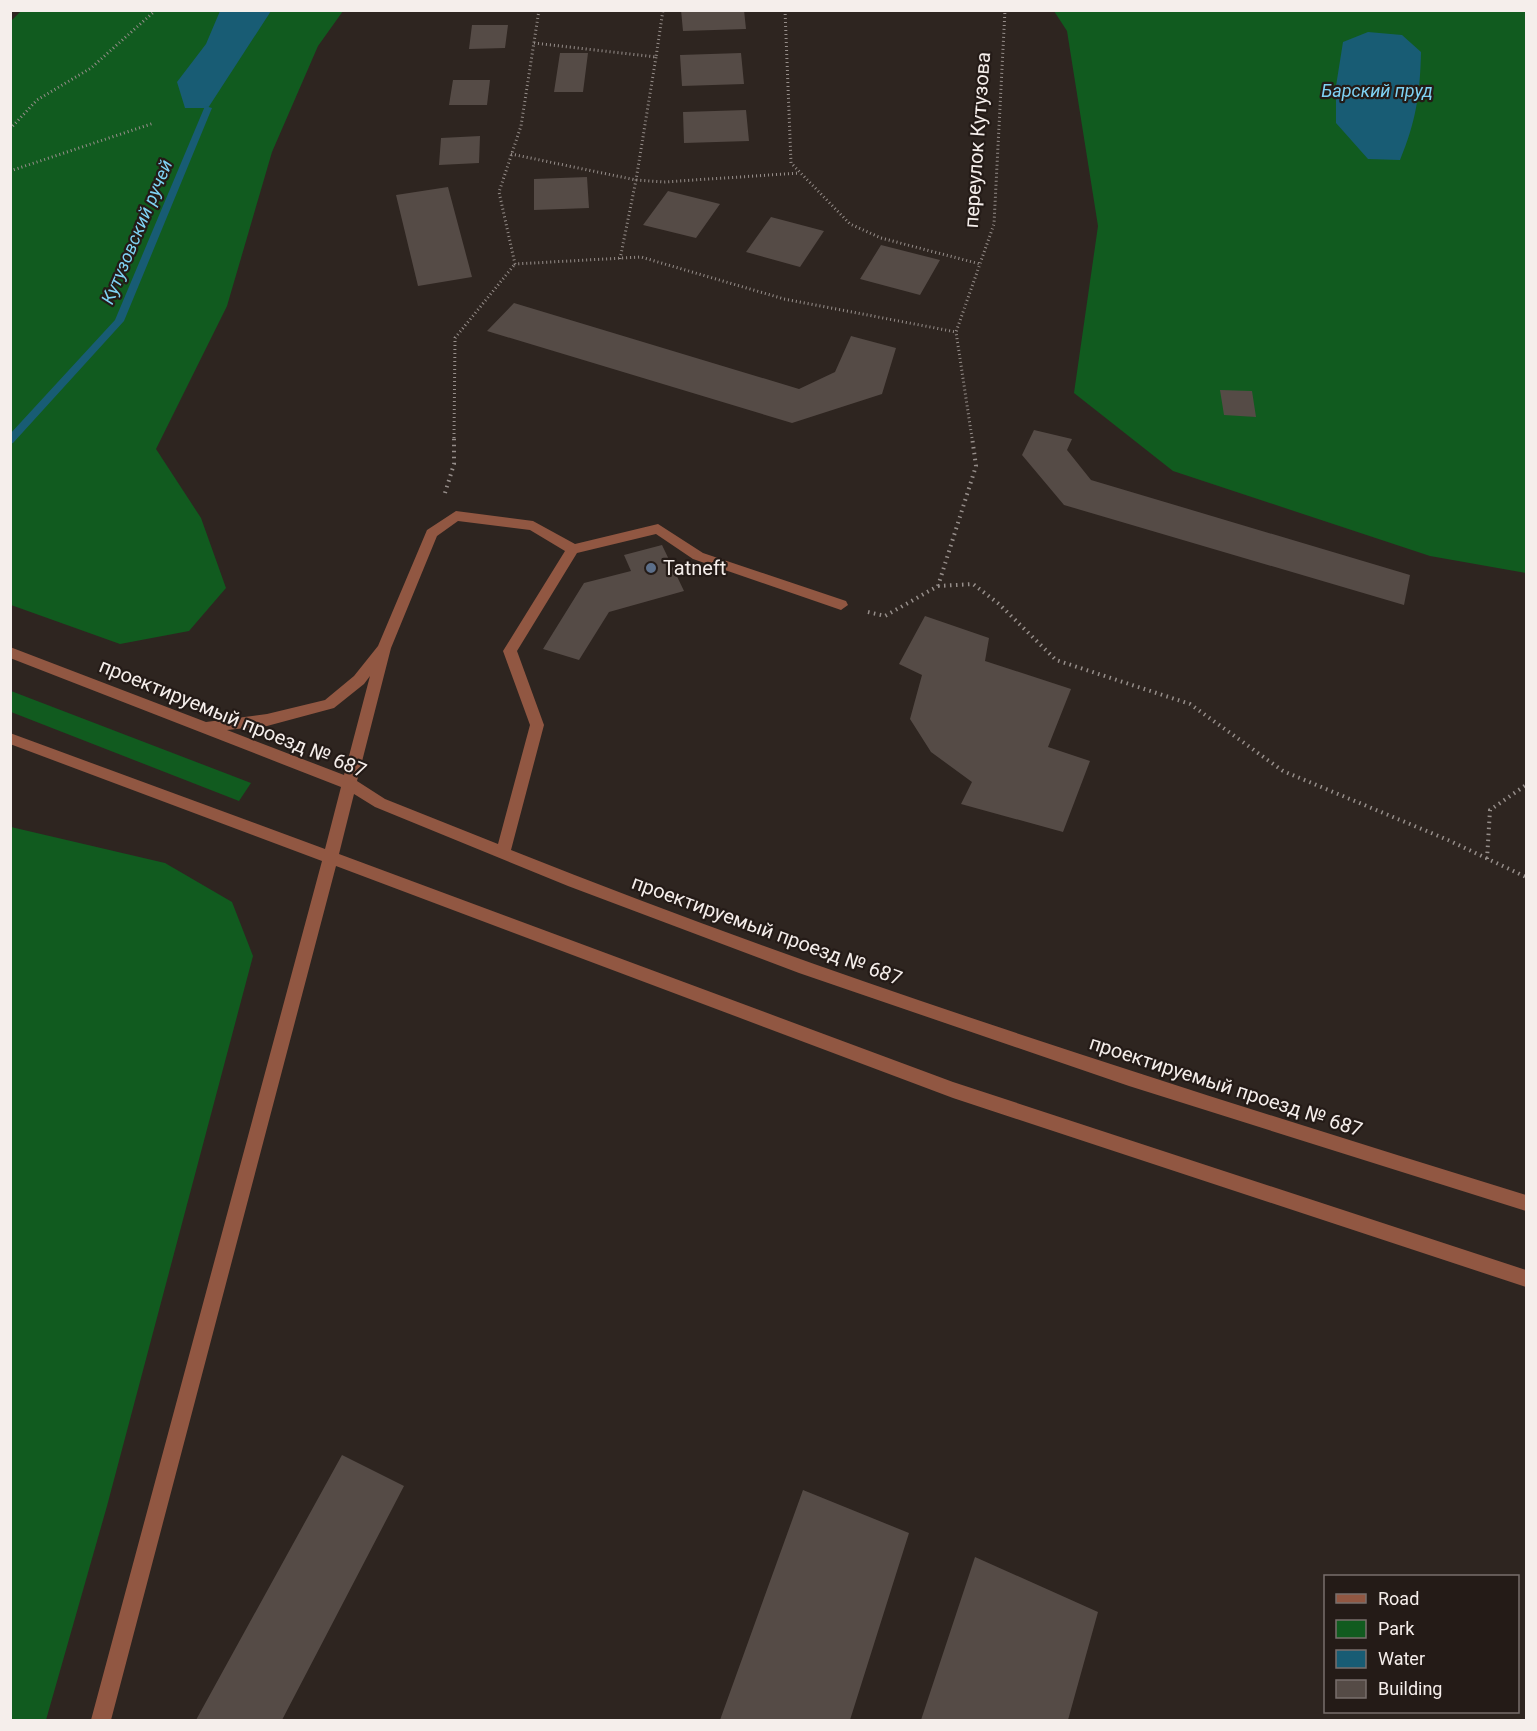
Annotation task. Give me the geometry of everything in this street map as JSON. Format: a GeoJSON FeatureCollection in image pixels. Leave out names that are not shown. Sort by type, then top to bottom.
{"type":"FeatureCollection","features":[{"type":"Feature","properties":{"kind":"street"},"geometry":{"type":"LineString","coordinates":[[101,1720],[331,858],[348,783],[384,648],[432,533],[456,516],[533,526],[573,549],[658,529],[698,556],[841,606]]}},
{"type":"Feature","properties":{"kind":"street"},"geometry":{"type":"LineString","coordinates":[[503,853],[537,725],[510,651],[573,549]]}},
{"type":"Feature","properties":{"kind":"street"},"geometry":{"type":"LineString","coordinates":[[204,728],[267,720],[329,704],[359,680],[384,648]]}},
{"type":"Feature","properties":{"kind":"street","name":"проектируемый проезд № 687"},"geometry":{"type":"LineString","coordinates":[[10,652],[348,783],[380,803],[503,853],[799,966],[1129,1079],[1527,1203]]}},
{"type":"Feature","properties":{"kind":"street"},"geometry":{"type":"LineString","coordinates":[[10,738],[953,1090],[1527,1279]]}},
{"type":"Feature","properties":{"kind":"path"},"geometry":{"type":"LineString","coordinates":[[10,129],[37,100],[91,68],[156,10]]}},
{"type":"Feature","properties":{"kind":"path"},"geometry":{"type":"LineString","coordinates":[[515,264],[499,192],[520,126],[539,10]]}},
{"type":"Feature","properties":{"kind":"path"},"geometry":{"type":"LineString","coordinates":[[620,259],[636,180],[663,10]]}},
{"type":"Feature","properties":{"kind":"path"},"geometry":{"type":"LineString","coordinates":[[785,10],[791,163],[850,224],[881,238],[980,264]]}},
{"type":"Feature","properties":{"kind":"path","name":"переулок Кутузова"},"geometry":{"type":"LineString","coordinates":[[938,586],[976,466],[956,332],[994,224],[1005,10]]}},
{"type":"Feature","properties":{"kind":"path"},"geometry":{"type":"LineString","coordinates":[[534,43],[656,57]]}},
{"type":"Feature","properties":{"kind":"path"},"geometry":{"type":"LineString","coordinates":[[10,171],[154,123]]}},
{"type":"Feature","properties":{"kind":"path"},"geometry":{"type":"LineString","coordinates":[[511,154],[636,180],[664,182],[801,173]]}},
{"type":"Feature","properties":{"kind":"path"},"geometry":{"type":"LineString","coordinates":[[456,516],[443,500],[454,464],[455,338],[515,264],[641,258],[784,299],[956,332]]}},
{"type":"Feature","properties":{"kind":"path"},"geometry":{"type":"LineString","coordinates":[[841,606],[885,616],[938,586],[973,584],[999,604],[1056,660],[1190,704],[1283,771],[1527,877]]}},
{"type":"Feature","properties":{"kind":"path"},"geometry":{"type":"LineString","coordinates":[[1487,859],[1490,810],[1527,785]]}},
{"type":"Feature","properties":{"kind":"green space"},"geometry":{"type":"Polygon","coordinates":[[[22,10],[343,11],[318,46],[272,152],[227,306],[156,449],[201,518],[226,588],[189,631],[120,644],[11,605],[11,21],[22,10]]]}},
{"type":"Feature","properties":{"kind":"green space"},"geometry":{"type":"Polygon","coordinates":[[[1054,11],[1526,11],[1526,573],[1430,556],[1173,471],[1074,393],[1098,226],[1067,31],[1054,11]]]}},
{"type":"Feature","properties":{"kind":"green space"},"geometry":{"type":"Polygon","coordinates":[[[10,691],[251,783],[239,801],[11,712],[10,691]]]}},
{"type":"Feature","properties":{"kind":"green space"},"geometry":{"type":"Polygon","coordinates":[[[11,827],[165,863],[232,902],[253,956],[107,1506],[46,1720],[10,1720],[11,827]]]}},
{"type":"Feature","properties":{"kind":"water"},"geometry":{"type":"Polygon","coordinates":[[[220,11],[271,11],[208,108],[185,108],[177,82],[206,44],[220,11]]]}},
{"type":"Feature","properties":{"kind":"water","name":"Барский пруд"},"geometry":{"type":"Polygon","coordinates":[[[1368,32],[1402,35],[1421,52],[1416,107],[1400,160],[1368,159],[1336,123],[1336,86],[1343,42],[1368,32]]]}},
{"type":"Feature","properties":{"kind":"building"},"geometry":{"type":"Polygon","coordinates":[[[681,10],[744,10],[746,29],[683,31],[681,10]]]}},
{"type":"Feature","properties":{"kind":"building"},"geometry":{"type":"Polygon","coordinates":[[[472,25],[508,25],[505,48],[469,49],[472,25]]]}},
{"type":"Feature","properties":{"kind":"building"},"geometry":{"type":"Polygon","coordinates":[[[560,53],[588,53],[583,92],[554,92],[560,53]]]}},
{"type":"Feature","properties":{"kind":"building"},"geometry":{"type":"Polygon","coordinates":[[[741,53],[744,84],[682,86],[680,55],[741,53]]]}},
{"type":"Feature","properties":{"kind":"building"},"geometry":{"type":"Polygon","coordinates":[[[453,80],[490,80],[487,105],[449,105],[453,80]]]}},
{"type":"Feature","properties":{"kind":"building"},"geometry":{"type":"Polygon","coordinates":[[[746,110],[749,141],[684,143],[683,112],[746,110]]]}},
{"type":"Feature","properties":{"kind":"building"},"geometry":{"type":"Polygon","coordinates":[[[480,136],[479,163],[439,165],[441,138],[480,136]]]}},
{"type":"Feature","properties":{"kind":"building"},"geometry":{"type":"Polygon","coordinates":[[[587,177],[589,208],[534,210],[534,179],[587,177]]]}},
{"type":"Feature","properties":{"kind":"building"},"geometry":{"type":"Polygon","coordinates":[[[448,187],[472,277],[418,286],[396,195],[448,187]]]}},
{"type":"Feature","properties":{"kind":"building"},"geometry":{"type":"Polygon","coordinates":[[[668,191],[720,204],[696,238],[643,225],[668,191]]]}},
{"type":"Feature","properties":{"kind":"building"},"geometry":{"type":"Polygon","coordinates":[[[771,217],[824,231],[800,267],[746,252],[771,217]]]}},
{"type":"Feature","properties":{"kind":"building"},"geometry":{"type":"Polygon","coordinates":[[[881,245],[940,260],[920,295],[860,279],[881,245]]]}},
{"type":"Feature","properties":{"kind":"building"},"geometry":{"type":"Polygon","coordinates":[[[514,303],[799,389],[835,372],[851,336],[896,348],[882,394],[792,423],[487,331],[514,303]]]}},
{"type":"Feature","properties":{"kind":"building"},"geometry":{"type":"Polygon","coordinates":[[[1220,390],[1252,391],[1256,417],[1224,415],[1220,390]]]}},
{"type":"Feature","properties":{"kind":"building"},"geometry":{"type":"Polygon","coordinates":[[[1034,430],[1072,439],[1067,450],[1091,480],[1410,575],[1404,605],[1064,505],[1022,455],[1034,430]]]}},
{"type":"Feature","properties":{"kind":"building"},"geometry":{"type":"Polygon","coordinates":[[[662,545],[684,591],[609,612],[579,660],[543,649],[584,583],[631,571],[624,555],[662,545]]]}},
{"type":"Feature","properties":{"kind":"building"},"geometry":{"type":"Polygon","coordinates":[[[925,616],[989,638],[985,661],[1071,689],[1048,747],[1090,761],[1063,832],[961,804],[972,782],[931,752],[910,719],[922,675],[899,664],[925,616]]]}},
{"type":"Feature","properties":{"kind":"building"},"geometry":{"type":"Polygon","coordinates":[[[342,1455],[404,1486],[282,1720],[196,1720],[342,1455]]]}},
{"type":"Feature","properties":{"kind":"building"},"geometry":{"type":"Polygon","coordinates":[[[803,1490],[909,1533],[850,1720],[720,1720],[803,1490]]]}},
{"type":"Feature","properties":{"kind":"building"},"geometry":{"type":"Polygon","coordinates":[[[975,1557],[1098,1612],[1068,1720],[921,1720],[975,1557]]]}},
{"type":"Feature","properties":{"kind":"waterway","name":"Кутузовский ручей"},"geometry":{"type":"LineString","coordinates":[[10,441],[119,321],[208,108]]}},
{"type":"Feature","properties":{"kind":"place","name":"Tatneft"},"geometry":{"type":"Point","coordinates":[651,568]}}]}
